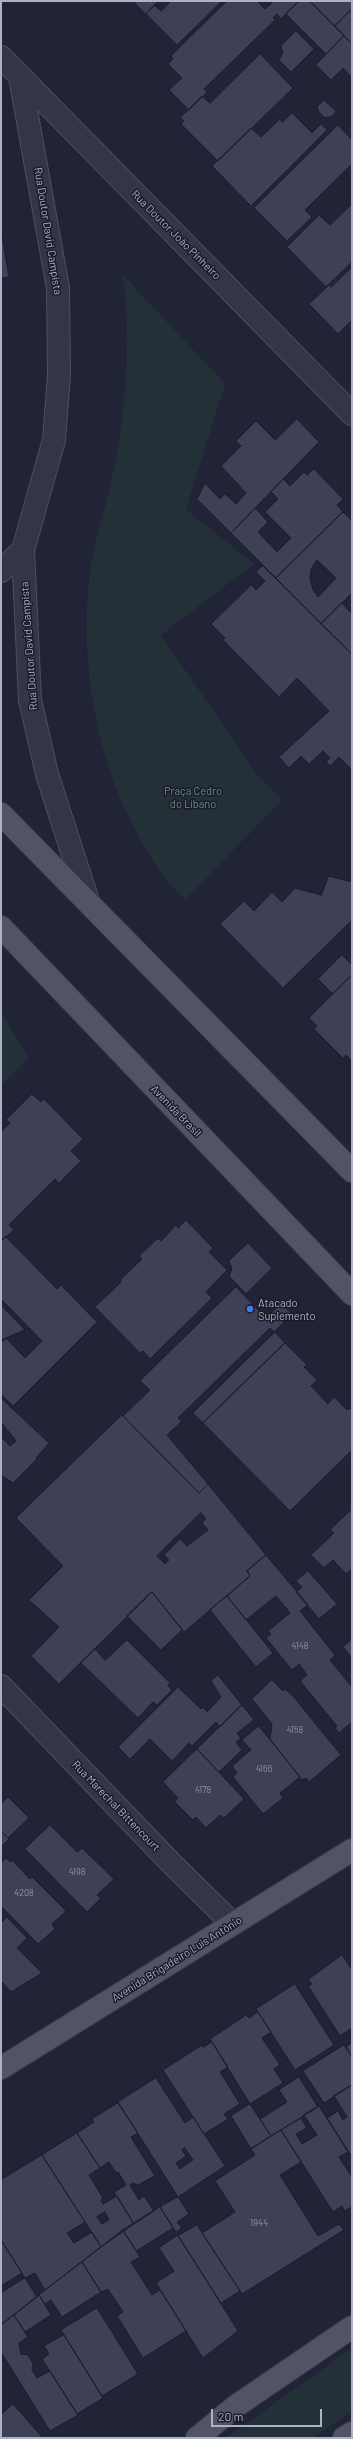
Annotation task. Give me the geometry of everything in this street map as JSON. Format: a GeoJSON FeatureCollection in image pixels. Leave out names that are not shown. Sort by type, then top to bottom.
{"type":"FeatureCollection","features":[{"type":"Feature","properties":{"kind":"main road"},"geometry":{"type":"LineString","coordinates":[[1,814],[352,1171]]}},
{"type":"Feature","properties":{"kind":"main road","name":"Avenida Brasil"},"geometry":{"type":"LineString","coordinates":[[1,927],[352,1294]]}},
{"type":"Feature","properties":{"kind":"main road","name":"Avenida Brigadeiro Luís Antônio"},"geometry":{"type":"LineString","coordinates":[[1,2068],[352,1850]]}},
{"type":"Feature","properties":{"kind":"main road"},"geometry":{"type":"LineString","coordinates":[[198,2438],[236,2406],[352,2327]]}},
{"type":"Feature","properties":{"kind":"main road"},"geometry":{"type":"LineString","coordinates":[[344,2438],[352,2433]]}},
{"type":"Feature","properties":{"kind":"street","name":"Rua Doutor João Pinheiro"},"geometry":{"type":"LineString","coordinates":[[1,57],[352,414]]}},
{"type":"Feature","properties":{"kind":"street","name":"Rua Doutor David Campista"},"geometry":{"type":"LineString","coordinates":[[20,77],[58,288],[59,375],[54,440],[23,550],[30,700],[47,774],[88,901]]}},
{"type":"Feature","properties":{"kind":"street","name":"Rua Doutor David Campista"},"geometry":{"type":"LineString","coordinates":[[1,572],[23,550]]}},
{"type":"Feature","properties":{"kind":"street","name":"Rua Marechal Bittencourt"},"geometry":{"type":"LineString","coordinates":[[1,1686],[172,1864],[233,1924]]}},
{"type":"Feature","properties":{"kind":"green space","name":"Praça Cedro do Líbano"},"geometry":{"type":"Polygon","coordinates":[[[122,274],[225,384],[186,509],[254,564],[161,635],[259,777],[282,800],[186,899],[176,891],[159,870],[127,813],[115,785],[105,755],[91,692],[87,628],[91,566],[111,483],[124,406],[127,325],[122,274]]]}},
{"type":"Feature","properties":{"kind":"green space"},"geometry":{"type":"Polygon","coordinates":[[[1,1012],[29,1058],[1,1086],[1,1012]]]}},
{"type":"Feature","properties":{"kind":"green space"},"geometry":{"type":"Polygon","coordinates":[[[352,2348],[352,2411],[313,2438],[226,2438],[352,2348]]]}},
{"type":"Feature","properties":{"kind":"building"},"geometry":{"type":"Polygon","coordinates":[[[133,1],[158,1],[146,14],[133,1]]]}},
{"type":"Feature","properties":{"kind":"building"},"geometry":{"type":"Polygon","coordinates":[[[171,1],[222,1],[177,45],[146,14],[154,5],[161,11],[171,1]]]}},
{"type":"Feature","properties":{"kind":"building"},"geometry":{"type":"Polygon","coordinates":[[[227,1],[257,1],[265,9],[274,1],[299,1],[281,19],[277,14],[273,18],[275,20],[204,89],[207,92],[189,110],[169,90],[182,78],[168,64],[173,59],[171,56],[227,1]]]}},
{"type":"Feature","properties":{"kind":"building"},"geometry":{"type":"Polygon","coordinates":[[[299,1],[310,1],[344,36],[326,54],[286,14],[299,1]]]}},
{"type":"Feature","properties":{"kind":"building"},"geometry":{"type":"Polygon","coordinates":[[[310,1],[352,1],[352,9],[335,26],[310,1]]]}},
{"type":"Feature","properties":{"kind":"building"},"geometry":{"type":"Polygon","coordinates":[[[352,9],[352,44],[335,26],[352,9]]]}},
{"type":"Feature","properties":{"kind":"building"},"geometry":{"type":"Polygon","coordinates":[[[296,31],[314,49],[291,72],[279,60],[283,52],[281,46],[296,31]]]}},
{"type":"Feature","properties":{"kind":"building"},"geometry":{"type":"Polygon","coordinates":[[[344,36],[352,44],[352,78],[343,68],[331,80],[316,65],[344,36]]]}},
{"type":"Feature","properties":{"kind":"building"},"geometry":{"type":"Polygon","coordinates":[[[260,54],[293,88],[218,161],[181,124],[184,121],[180,118],[202,96],[210,103],[260,54]]]}},
{"type":"Feature","properties":{"kind":"building"},"geometry":{"type":"Polygon","coordinates":[[[324,100],[336,111],[333,116],[325,118],[319,112],[317,107],[324,100]]]}},
{"type":"Feature","properties":{"kind":"building"},"geometry":{"type":"Polygon","coordinates":[[[292,113],[312,133],[321,124],[327,130],[251,206],[212,166],[251,128],[261,137],[280,119],[282,122],[292,113]]]}},
{"type":"Feature","properties":{"kind":"building"},"geometry":{"type":"Polygon","coordinates":[[[338,125],[352,140],[352,164],[305,210],[312,217],[287,241],[254,208],[338,125]]]}},
{"type":"Feature","properties":{"kind":"building"},"geometry":{"type":"Polygon","coordinates":[[[352,204],[352,262],[326,287],[287,247],[319,215],[330,225],[352,204]]]}},
{"type":"Feature","properties":{"kind":"building"},"geometry":{"type":"Polygon","coordinates":[[[1,229],[9,277],[1,278],[1,229]]]}},
{"type":"Feature","properties":{"kind":"building"},"geometry":{"type":"Polygon","coordinates":[[[352,267],[352,320],[338,334],[309,304],[329,285],[331,287],[352,267]]]}},
{"type":"Feature","properties":{"kind":"building"},"geometry":{"type":"Polygon","coordinates":[[[297,419],[319,442],[231,533],[197,499],[205,483],[220,499],[225,494],[236,504],[246,493],[221,466],[241,446],[236,441],[256,421],[275,440],[297,419]]]}},
{"type":"Feature","properties":{"kind":"building"},"geometry":{"type":"Polygon","coordinates":[[[314,469],[343,499],[337,505],[343,512],[276,578],[231,533],[255,508],[268,522],[258,532],[277,552],[291,538],[265,512],[278,499],[271,492],[283,479],[290,486],[304,472],[307,475],[314,469]]]}},
{"type":"Feature","properties":{"kind":"building"},"geometry":{"type":"Polygon","coordinates":[[[343,512],[352,521],[352,593],[321,624],[276,578],[343,512]],[[317,560],[311,570],[310,579],[313,590],[318,597],[336,578],[317,560]]]}},
{"type":"Feature","properties":{"kind":"building"},"geometry":{"type":"Polygon","coordinates":[[[263,566],[352,654],[352,770],[339,757],[330,766],[326,761],[330,758],[323,751],[309,764],[301,756],[289,768],[279,757],[329,711],[297,678],[279,697],[223,640],[225,638],[211,624],[251,585],[256,590],[265,581],[256,572],[263,566]]]}},
{"type":"Feature","properties":{"kind":"building"},"geometry":{"type":"Polygon","coordinates":[[[342,603],[352,614],[352,654],[321,624],[342,603]]]}},
{"type":"Feature","properties":{"kind":"building"},"geometry":{"type":"Polygon","coordinates":[[[329,876],[352,882],[352,920],[283,988],[220,924],[244,901],[254,911],[272,892],[282,902],[295,888],[321,895],[329,876]]]}},
{"type":"Feature","properties":{"kind":"building"},"geometry":{"type":"Polygon","coordinates":[[[342,955],[352,965],[352,975],[333,994],[318,979],[342,955]]]}},
{"type":"Feature","properties":{"kind":"building"},"geometry":{"type":"Polygon","coordinates":[[[352,975],[352,1061],[346,1055],[343,1058],[314,1029],[317,1026],[309,1018],[352,975]]]}},
{"type":"Feature","properties":{"kind":"building"},"geometry":{"type":"Polygon","coordinates":[[[32,1094],[41,1102],[44,1099],[83,1139],[71,1151],[81,1161],[59,1183],[55,1179],[9,1225],[14,1230],[1,1241],[1,1132],[10,1123],[6,1120],[32,1094]]]}},
{"type":"Feature","properties":{"kind":"building"},"geometry":{"type":"Polygon","coordinates":[[[186,1220],[213,1248],[209,1252],[227,1270],[206,1292],[212,1298],[150,1359],[143,1351],[140,1353],[95,1307],[142,1259],[139,1256],[158,1238],[161,1241],[176,1225],[178,1228],[186,1220]]]}},
{"type":"Feature","properties":{"kind":"building"},"geometry":{"type":"Polygon","coordinates":[[[6,1237],[57,1289],[61,1285],[97,1322],[13,1406],[1,1394],[1,1343],[6,1338],[25,1358],[42,1341],[1,1299],[1,1241],[6,1237]]]}},
{"type":"Feature","properties":{"kind":"building"},"geometry":{"type":"Polygon","coordinates":[[[248,1243],[272,1268],[246,1294],[229,1276],[232,1269],[229,1261],[248,1243]]]}},
{"type":"Feature","properties":{"kind":"building"},"geometry":{"type":"Polygon","coordinates":[[[236,1287],[266,1318],[281,1303],[292,1314],[274,1332],[270,1328],[178,1418],[182,1421],[167,1435],[208,1484],[199,1493],[123,1416],[150,1390],[140,1381],[236,1287]]]}},
{"type":"Feature","properties":{"kind":"building"},"geometry":{"type":"Polygon","coordinates":[[[1,1305],[25,1330],[1,1340],[1,1305]]]}},
{"type":"Feature","properties":{"kind":"building"},"geometry":{"type":"Polygon","coordinates":[[[275,1332],[285,1343],[203,1423],[193,1413],[275,1332]]]}},
{"type":"Feature","properties":{"kind":"building"},"geometry":{"type":"Polygon","coordinates":[[[285,1343],[307,1365],[304,1367],[317,1380],[311,1386],[328,1404],[334,1397],[347,1410],[350,1408],[352,1410],[352,1450],[290,1511],[203,1423],[285,1343]]]}},
{"type":"Feature","properties":{"kind":"building"},"geometry":{"type":"Polygon","coordinates":[[[1,1398],[49,1443],[36,1458],[37,1459],[13,1483],[1,1475],[1,1437],[10,1446],[16,1441],[1,1422],[1,1398]]]}},
{"type":"Feature","properties":{"kind":"building"},"geometry":{"type":"Polygon","coordinates":[[[122,1415],[199,1493],[208,1484],[266,1555],[247,1571],[250,1576],[184,1632],[152,1592],[59,1684],[31,1656],[59,1627],[29,1600],[63,1566],[16,1518],[122,1415]],[[201,1513],[157,1556],[165,1564],[169,1560],[164,1555],[180,1539],[187,1546],[208,1530],[202,1523],[206,1519],[201,1513]]]}},
{"type":"Feature","properties":{"kind":"building"},"geometry":{"type":"Polygon","coordinates":[[[352,1509],[352,1568],[346,1574],[333,1560],[324,1568],[311,1555],[334,1533],[330,1530],[352,1509]]]}},
{"type":"Feature","properties":{"kind":"building"},"geometry":{"type":"Polygon","coordinates":[[[266,1555],[308,1605],[300,1611],[335,1655],[330,1660],[352,1687],[352,1722],[339,1733],[335,1728],[337,1726],[300,1681],[307,1675],[299,1664],[292,1670],[266,1638],[271,1634],[268,1631],[290,1613],[276,1596],[246,1620],[227,1596],[250,1576],[247,1571],[266,1555]]]}},
{"type":"Feature","properties":{"kind":"building"},"geometry":{"type":"Polygon","coordinates":[[[308,1571],[337,1604],[319,1619],[296,1592],[302,1587],[296,1581],[308,1571]]]}},
{"type":"Feature","properties":{"kind":"building"},"geometry":{"type":"Polygon","coordinates":[[[152,1592],[182,1630],[161,1650],[127,1616],[152,1592]]]}},
{"type":"Feature","properties":{"kind":"building"},"geometry":{"type":"Polygon","coordinates":[[[227,1596],[273,1653],[256,1667],[210,1610],[227,1596]]]}},
{"type":"Feature","properties":{"kind":"building"},"geometry":{"type":"Polygon","coordinates":[[[127,1640],[170,1683],[168,1686],[172,1690],[157,1705],[153,1702],[138,1718],[81,1663],[95,1649],[105,1660],[127,1640]]]}},
{"type":"Feature","properties":{"kind":"building"},"geometry":{"type":"Polygon","coordinates":[[[352,1640],[352,1658],[343,1647],[352,1640]]]}},
{"type":"Feature","properties":{"kind":"building"},"geometry":{"type":"Polygon","coordinates":[[[218,1675],[242,1705],[220,1727],[216,1722],[192,1746],[189,1743],[172,1761],[150,1739],[130,1759],[118,1747],[178,1687],[201,1709],[203,1707],[207,1712],[221,1697],[211,1681],[218,1675]]]}},
{"type":"Feature","properties":{"kind":"building"},"geometry":{"type":"Polygon","coordinates":[[[272,1680],[283,1691],[285,1689],[293,1696],[341,1755],[309,1782],[306,1778],[302,1780],[270,1739],[272,1724],[252,1699],[272,1680]]]}},
{"type":"Feature","properties":{"kind":"building"},"geometry":{"type":"Polygon","coordinates":[[[242,1705],[254,1720],[237,1733],[241,1738],[236,1742],[242,1750],[219,1772],[197,1749],[242,1705]]]}},
{"type":"Feature","properties":{"kind":"building"},"geometry":{"type":"Polygon","coordinates":[[[259,1726],[300,1777],[280,1793],[283,1798],[263,1814],[233,1777],[237,1773],[232,1766],[251,1750],[242,1740],[259,1726]]]}},
{"type":"Feature","properties":{"kind":"building"},"geometry":{"type":"Polygon","coordinates":[[[197,1749],[244,1799],[224,1818],[220,1815],[206,1828],[196,1817],[193,1820],[174,1801],[178,1798],[163,1782],[197,1749]]]}},
{"type":"Feature","properties":{"kind":"building"},"geometry":{"type":"Polygon","coordinates":[[[8,1797],[29,1818],[8,1838],[1,1831],[1,1804],[8,1797]]]}},
{"type":"Feature","properties":{"kind":"building"},"geometry":{"type":"Polygon","coordinates":[[[50,1825],[77,1852],[82,1848],[114,1879],[97,1895],[101,1898],[87,1912],[25,1849],[50,1825]]]}},
{"type":"Feature","properties":{"kind":"building"},"geometry":{"type":"Polygon","coordinates":[[[1,1831],[9,1839],[1,1847],[1,1831]]]}},
{"type":"Feature","properties":{"kind":"building"},"geometry":{"type":"Polygon","coordinates":[[[6,1858],[10,1862],[12,1860],[30,1879],[32,1877],[66,1911],[52,1924],[55,1929],[38,1944],[1,1906],[1,1863],[6,1858]]]}},
{"type":"Feature","properties":{"kind":"building"},"geometry":{"type":"Polygon","coordinates":[[[7,1917],[27,1938],[17,1948],[42,1973],[11,1992],[1,1981],[1,1923],[7,1917]]]}},
{"type":"Feature","properties":{"kind":"building"},"geometry":{"type":"Polygon","coordinates":[[[342,1955],[352,1970],[352,2028],[340,2036],[308,1986],[312,1984],[308,1980],[342,1955]]]}},
{"type":"Feature","properties":{"kind":"building"},"geometry":{"type":"Polygon","coordinates":[[[295,1984],[334,2045],[295,2070],[256,2009],[295,1984]]]}},
{"type":"Feature","properties":{"kind":"building"},"geometry":{"type":"Polygon","coordinates":[[[258,2012],[271,2032],[262,2038],[280,2065],[274,2069],[283,2083],[250,2104],[210,2039],[246,2015],[249,2018],[258,2012]]]}},
{"type":"Feature","properties":{"kind":"building"},"geometry":{"type":"Polygon","coordinates":[[[212,2042],[228,2067],[220,2072],[240,2104],[224,2114],[228,2119],[204,2134],[163,2070],[202,2045],[203,2047],[212,2042]]]}},
{"type":"Feature","properties":{"kind":"building"},"geometry":{"type":"Polygon","coordinates":[[[352,2043],[352,2057],[346,2047],[352,2043]]]}},
{"type":"Feature","properties":{"kind":"building"},"geometry":{"type":"Polygon","coordinates":[[[344,2045],[352,2057],[352,2085],[324,2103],[303,2071],[344,2045]]]}},
{"type":"Feature","properties":{"kind":"building"},"geometry":{"type":"Polygon","coordinates":[[[299,2077],[318,2107],[271,2136],[260,2119],[287,2102],[279,2090],[299,2077]]]}},
{"type":"Feature","properties":{"kind":"building"},"geometry":{"type":"Polygon","coordinates":[[[156,2078],[185,2123],[193,2117],[225,2166],[178,2197],[118,2102],[156,2078]],[[185,2148],[182,2150],[186,2156],[176,2163],[180,2169],[193,2160],[185,2148]]]}},
{"type":"Feature","properties":{"kind":"building"},"geometry":{"type":"Polygon","coordinates":[[[352,2085],[352,2157],[327,2118],[338,2111],[343,2120],[347,2117],[334,2096],[352,2085]]]}},
{"type":"Feature","properties":{"kind":"building"},"geometry":{"type":"Polygon","coordinates":[[[118,2103],[138,2133],[131,2137],[155,2176],[138,2185],[133,2183],[130,2185],[139,2200],[144,2196],[154,2211],[134,2224],[114,2192],[126,2185],[118,2172],[116,2173],[109,2162],[100,2168],[77,2133],[94,2122],[92,2119],[118,2103]]]}},
{"type":"Feature","properties":{"kind":"building"},"geometry":{"type":"Polygon","coordinates":[[[250,2104],[271,2136],[251,2149],[231,2116],[250,2104]]]}},
{"type":"Feature","properties":{"kind":"building"},"geometry":{"type":"Polygon","coordinates":[[[319,2106],[348,2152],[339,2157],[352,2177],[352,2207],[344,2211],[342,2206],[333,2212],[281,2130],[301,2118],[307,2128],[296,2134],[302,2144],[317,2135],[304,2115],[319,2106]]]}},
{"type":"Feature","properties":{"kind":"building"},"geometry":{"type":"Polygon","coordinates":[[[281,2130],[301,2162],[280,2175],[318,2236],[339,2224],[344,2230],[242,2294],[202,2233],[235,2212],[215,2181],[255,2155],[251,2149],[281,2130]]]}},
{"type":"Feature","properties":{"kind":"building"},"geometry":{"type":"Polygon","coordinates":[[[77,2133],[100,2168],[89,2175],[103,2198],[101,2200],[103,2204],[117,2196],[134,2224],[101,2247],[42,2155],[77,2133]],[[105,2212],[97,2217],[102,2224],[109,2220],[105,2212]]]}},
{"type":"Feature","properties":{"kind":"building"},"geometry":{"type":"Polygon","coordinates":[[[42,2155],[85,2222],[67,2233],[74,2243],[92,2232],[101,2247],[45,2290],[35,2273],[25,2278],[1,2240],[1,2180],[42,2155]]]}},
{"type":"Feature","properties":{"kind":"building"},"geometry":{"type":"Polygon","coordinates":[[[178,2197],[189,2214],[177,2222],[182,2228],[176,2232],[160,2207],[178,2197]]]}},
{"type":"Feature","properties":{"kind":"building"},"geometry":{"type":"Polygon","coordinates":[[[160,2207],[173,2228],[136,2251],[123,2230],[160,2207]]]}},
{"type":"Feature","properties":{"kind":"building"},"geometry":{"type":"Polygon","coordinates":[[[197,2225],[240,2291],[221,2303],[178,2236],[197,2225]]]}},
{"type":"Feature","properties":{"kind":"building"},"geometry":{"type":"Polygon","coordinates":[[[123,2230],[140,2257],[131,2262],[152,2295],[160,2290],[186,2331],[143,2358],[117,2316],[123,2312],[108,2289],[101,2292],[82,2262],[123,2230]]]}},
{"type":"Feature","properties":{"kind":"building"},"geometry":{"type":"Polygon","coordinates":[[[178,2235],[238,2331],[203,2358],[156,2283],[174,2271],[159,2248],[178,2235]]]}},
{"type":"Feature","properties":{"kind":"building"},"geometry":{"type":"Polygon","coordinates":[[[1,2240],[22,2273],[1,2286],[1,2240]]]}},
{"type":"Feature","properties":{"kind":"building"},"geometry":{"type":"Polygon","coordinates":[[[82,2262],[101,2292],[62,2317],[51,2300],[45,2304],[39,2295],[82,2262]]]}},
{"type":"Feature","properties":{"kind":"building"},"geometry":{"type":"Polygon","coordinates":[[[25,2278],[37,2297],[1,2325],[1,2293],[25,2278]]]}},
{"type":"Feature","properties":{"kind":"building"},"geometry":{"type":"Polygon","coordinates":[[[39,2295],[51,2315],[25,2332],[14,2315],[39,2295]]]}},
{"type":"Feature","properties":{"kind":"building"},"geometry":{"type":"Polygon","coordinates":[[[97,2308],[138,2374],[102,2396],[61,2330],[97,2308]]]}},
{"type":"Feature","properties":{"kind":"building"},"geometry":{"type":"Polygon","coordinates":[[[14,2315],[28,2337],[19,2343],[21,2354],[28,2355],[33,2364],[32,2370],[37,2378],[50,2371],[78,2415],[50,2431],[1,2352],[1,2325],[14,2315]]]}},
{"type":"Feature","properties":{"kind":"building"},"geometry":{"type":"Polygon","coordinates":[[[64,2335],[103,2398],[77,2414],[42,2359],[49,2354],[44,2346],[64,2335]]]}},
{"type":"Feature","properties":{"kind":"building"},"geometry":{"type":"Polygon","coordinates":[[[13,2404],[43,2438],[1,2438],[1,2415],[13,2404]]]}},
{"type":"Feature","properties":{"kind":"place","name":"Atacado Suplemento"},"geometry":{"type":"Point","coordinates":[250,1309]}}]}
